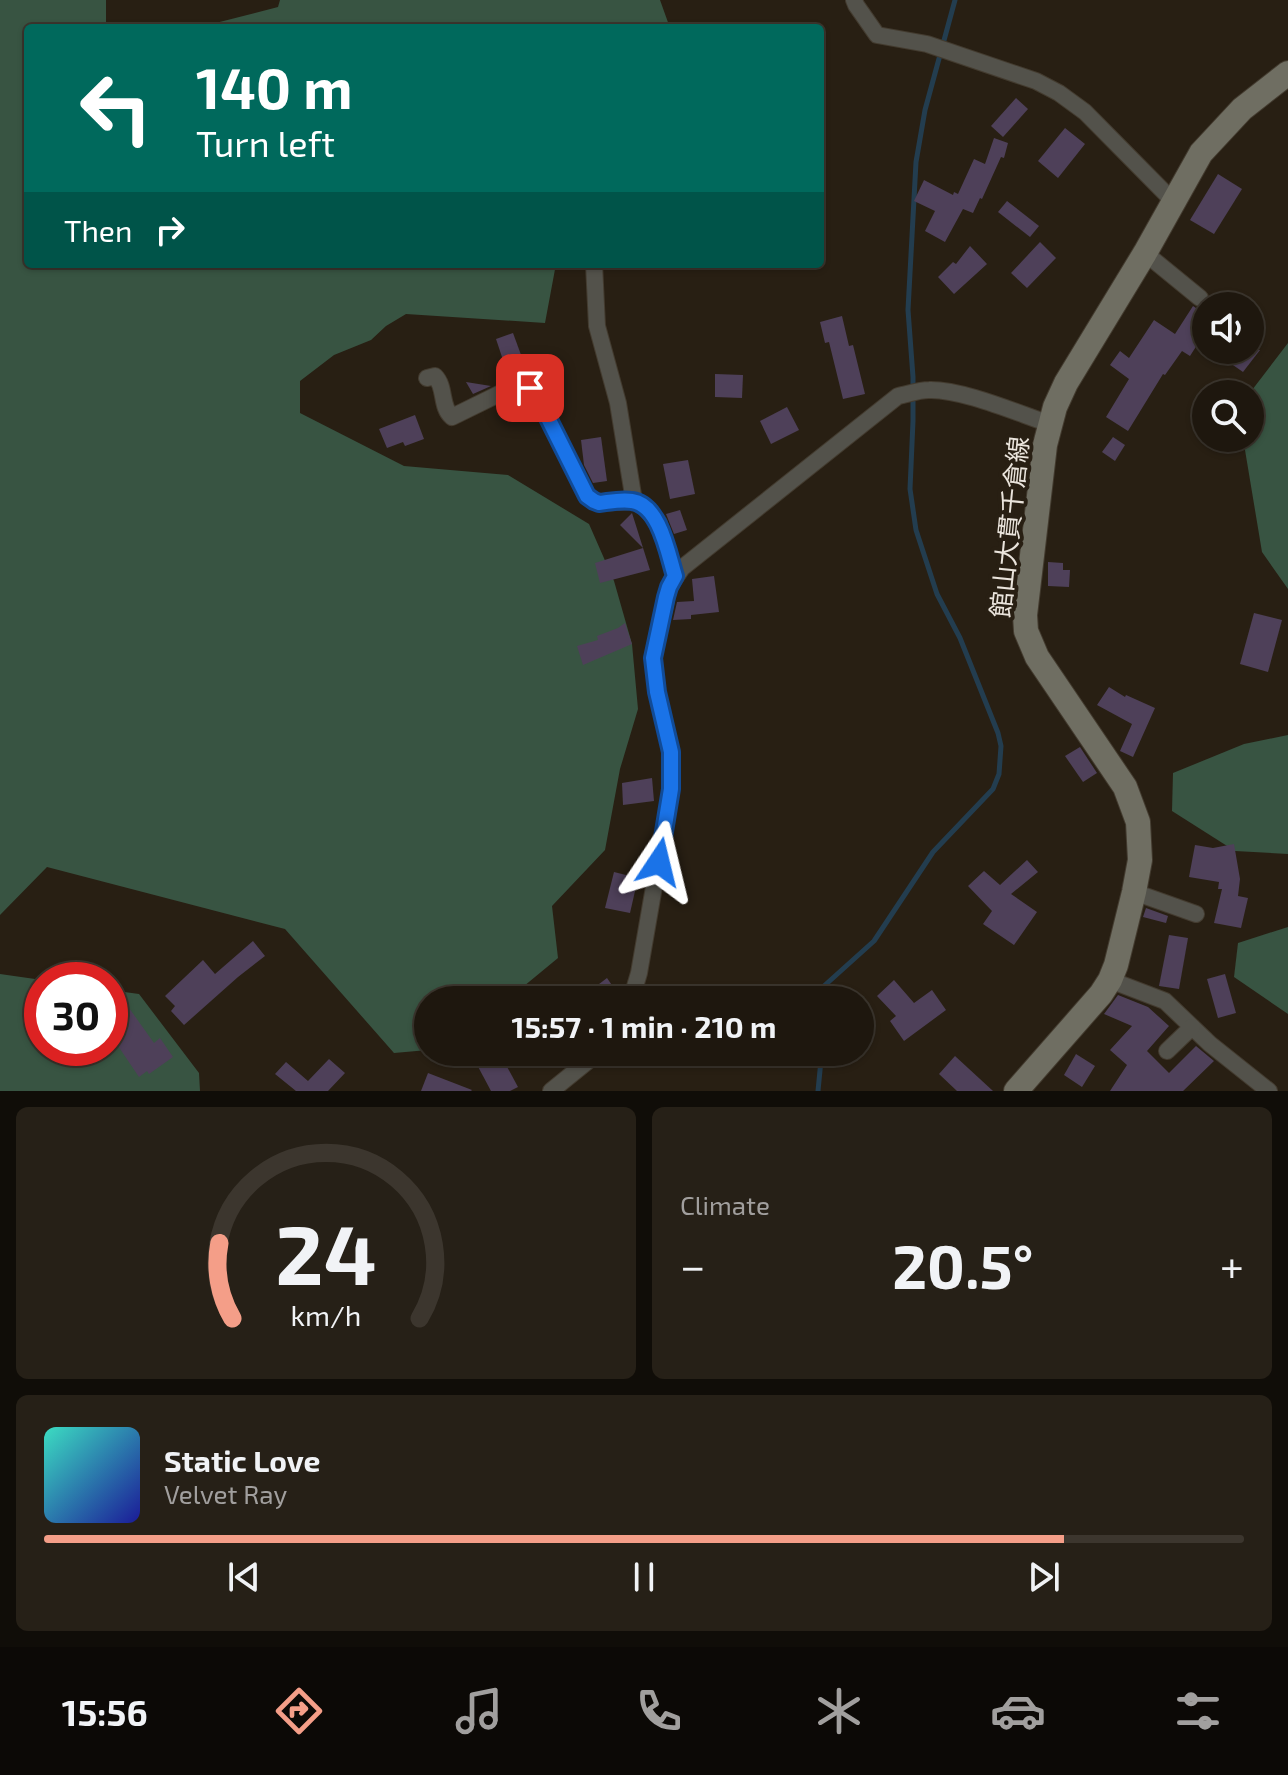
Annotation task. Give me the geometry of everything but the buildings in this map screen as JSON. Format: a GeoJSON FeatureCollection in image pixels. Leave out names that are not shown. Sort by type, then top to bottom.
{"type":"FeatureCollection","features":[{"type":"Feature","properties":{"kind":"main road","name":"館山大貫千倉線"},"geometry":{"type":"LineString","coordinates":[[1016,1091],[1110,980],[1140,860],[1138,822],[1125,787],[1037,657],[1026,631],[1025,615],[1040,479],[1050,424],[1066,383],[1201,153],[1242,109],[1288,73]]}},
{"type":"Feature","properties":{"kind":"street"},"geometry":{"type":"LineString","coordinates":[[854,0],[877,35],[927,44],[1036,81],[1059,93],[1085,112],[1173,201]]}},
{"type":"Feature","properties":{"kind":"street"},"geometry":{"type":"LineString","coordinates":[[1145,253],[1193,292]]}},
{"type":"Feature","properties":{"kind":"street"},"geometry":{"type":"LineString","coordinates":[[594,268],[597,326],[618,403],[634,501]]}},
{"type":"Feature","properties":{"kind":"street"},"geometry":{"type":"LineString","coordinates":[[427,378],[435,376],[439,380],[447,412],[452,417],[515,386],[530,388],[536,394],[587,496],[599,503],[634,501],[644,507],[659,523],[675,576]]}},
{"type":"Feature","properties":{"kind":"street"},"geometry":{"type":"LineString","coordinates":[[635,986],[671,789],[671,752],[657,692],[653,658],[666,597],[675,576],[898,396],[927,390],[963,395],[1050,424]]}},
{"type":"Feature","properties":{"kind":"street"},"geometry":{"type":"LineString","coordinates":[[1134,892],[1196,914]]}},
{"type":"Feature","properties":{"kind":"street"},"geometry":{"type":"LineString","coordinates":[[1110,980],[1165,1001],[1210,1044],[1269,1091]]}},
{"type":"Feature","properties":{"kind":"street"},"geometry":{"type":"LineString","coordinates":[[1167,1051],[1192,1027]]}},
{"type":"Feature","properties":{"kind":"street"},"geometry":{"type":"LineString","coordinates":[[551,1091],[582,1066]]}},
{"type":"Feature","properties":{"kind":"green space"},"geometry":{"type":"Polygon","coordinates":[[[0,0],[106,0],[106,24],[24,24],[24,268],[555,268],[545,323],[406,314],[371,340],[334,355],[300,381],[300,413],[404,466],[508,475],[589,524],[614,581],[632,644],[638,709],[620,769],[605,850],[552,906],[558,958],[524,986],[414,986],[414,1051],[394,1053],[285,929],[47,867],[0,915],[0,0]]]}},
{"type":"Feature","properties":{"kind":"green space"},"geometry":{"type":"Polygon","coordinates":[[[280,0],[660,0],[669,24],[212,24],[278,7],[280,0]]]}},
{"type":"Feature","properties":{"kind":"green space"},"geometry":{"type":"Polygon","coordinates":[[[1288,343],[1288,589],[1262,552],[1245,452],[1264,452],[1264,380],[1260,380],[1288,343]]]}},
{"type":"Feature","properties":{"kind":"green space"},"geometry":{"type":"Polygon","coordinates":[[[1288,735],[1288,854],[1235,851],[1172,811],[1173,773],[1244,744],[1288,735]]]}},
{"type":"Feature","properties":{"kind":"green space"},"geometry":{"type":"Polygon","coordinates":[[[1288,927],[1288,1014],[1234,977],[1238,943],[1288,927]]]}},
{"type":"Feature","properties":{"kind":"green space"},"geometry":{"type":"Polygon","coordinates":[[[0,974],[24,977],[24,1066],[128,1066],[128,992],[139,994],[199,1073],[200,1091],[0,1091],[0,974]]]}},
{"type":"Feature","properties":{"kind":"waterway"},"geometry":{"type":"LineString","coordinates":[[824,986],[874,941],[933,852],[993,789],[999,774],[1001,746],[998,733],[960,638],[937,594],[916,530],[910,489],[913,377],[908,310],[916,162],[925,110],[955,0]]}},
{"type":"Feature","properties":{"kind":"waterway"},"geometry":{"type":"LineString","coordinates":[[818,1091],[820,1066]]}},
{"type":"Feature","properties":{"kind":"route"},"geometry":{"type":"LineString","coordinates":[[530,388],[536,394],[587,496],[599,503],[634,501],[644,507],[659,523],[675,576],[666,597],[653,658],[657,692],[671,752],[671,789],[659,862]]}}]}
